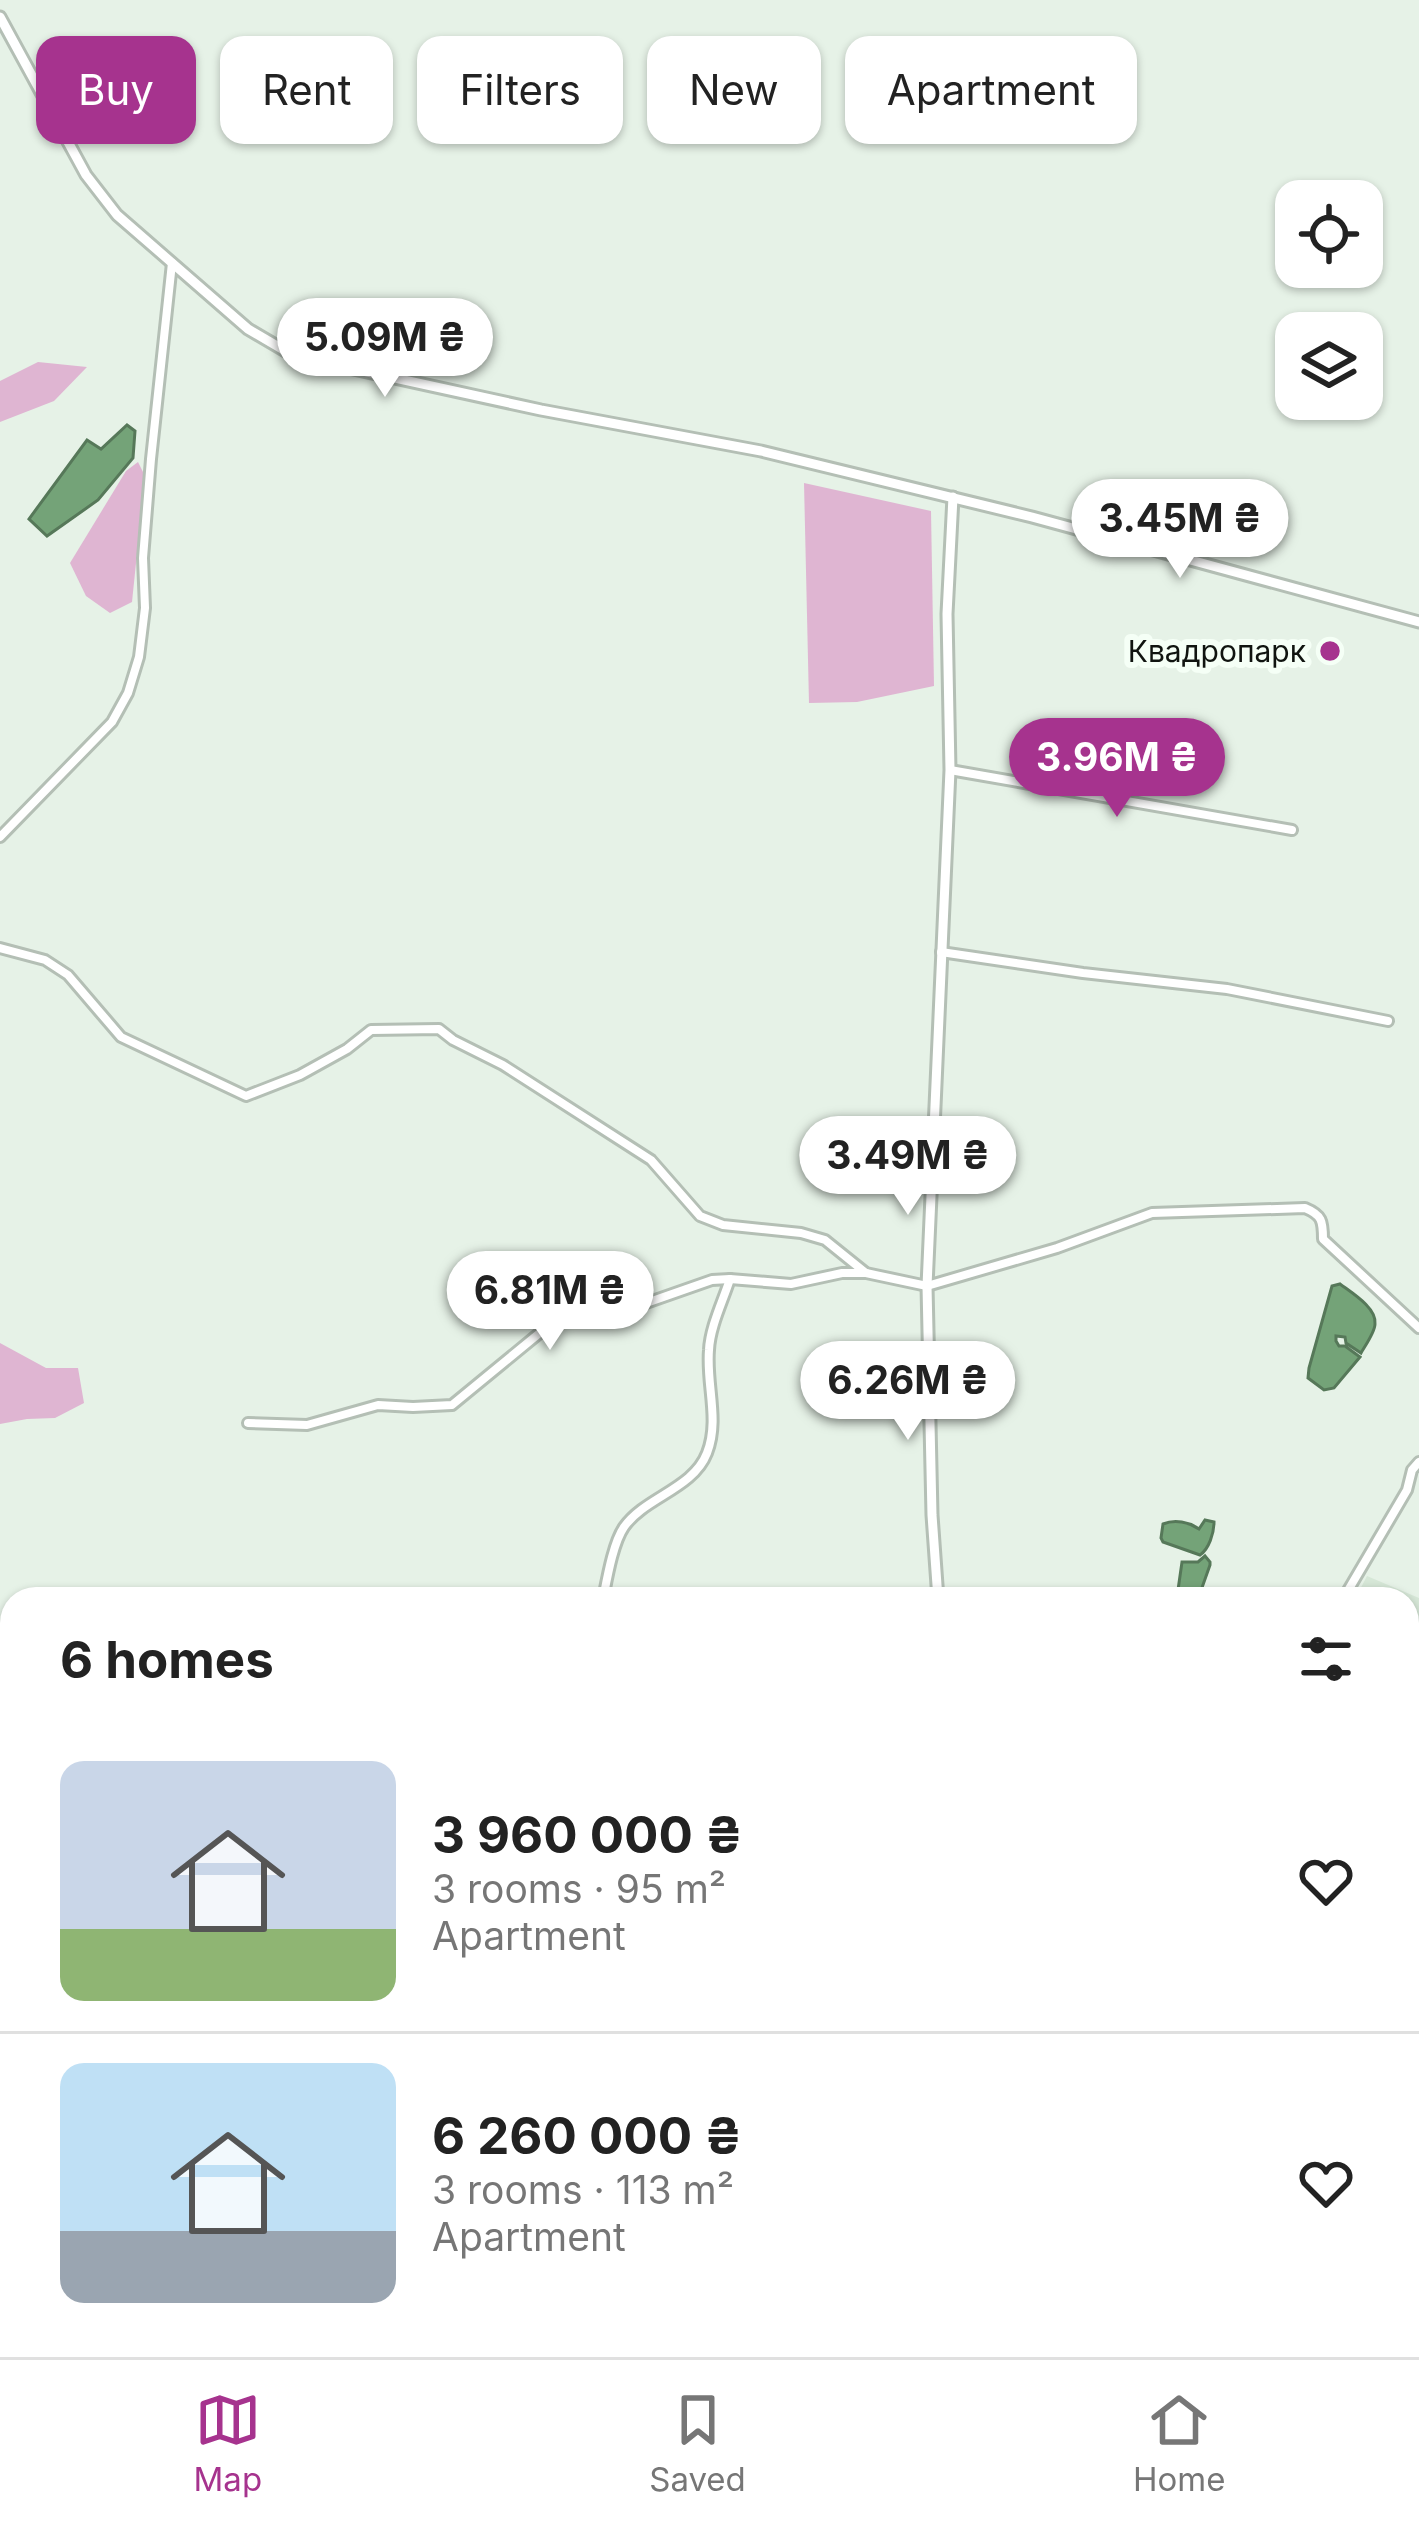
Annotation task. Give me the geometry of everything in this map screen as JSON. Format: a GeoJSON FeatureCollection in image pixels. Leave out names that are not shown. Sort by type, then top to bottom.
{"type":"FeatureCollection","features":[{"type":"Feature","properties":{"kind":"street"},"geometry":{"type":"LineString","coordinates":[[0,17],[86,175],[117,215],[248,329],[294,356],[541,410],[761,451],[953,497],[1419,622]]}},
{"type":"Feature","properties":{"kind":"street"},"geometry":{"type":"LineString","coordinates":[[0,836],[112,722],[128,693],[139,657],[146,608],[143,558],[151,459],[172,263]]}},
{"type":"Feature","properties":{"kind":"street"},"geometry":{"type":"LineString","coordinates":[[937,1587],[927,1286],[950,770],[947,614],[953,497]]}},
{"type":"Feature","properties":{"kind":"street"},"geometry":{"type":"LineString","coordinates":[[950,770],[1292,830]]}},
{"type":"Feature","properties":{"kind":"street"},"geometry":{"type":"LineString","coordinates":[[0,948],[45,960],[68,975],[121,1037],[246,1096],[300,1075],[371,1030],[439,1029],[651,1160],[700,1216],[723,1226],[801,1233],[825,1240],[866,1274]]}},
{"type":"Feature","properties":{"kind":"street"},"geometry":{"type":"LineString","coordinates":[[941,952],[1227,989],[1388,1022]]}},
{"type":"Feature","properties":{"kind":"street"},"geometry":{"type":"LineString","coordinates":[[248,1423],[307,1425],[378,1405],[452,1405],[564,1313],[593,1304],[614,1311],[632,1308],[689,1286],[730,1279],[791,1284],[842,1273],[927,1286],[1152,1213],[1305,1208],[1317,1213],[1323,1222],[1323,1239],[1419,1328]]}},
{"type":"Feature","properties":{"kind":"street"},"geometry":{"type":"LineString","coordinates":[[606,1587],[623,1528],[700,1466],[708,1451],[714,1423],[709,1346],[730,1279]]}},
{"type":"Feature","properties":{"kind":"street"},"geometry":{"type":"LineString","coordinates":[[1350,1587],[1419,1462]]}},
{"type":"Feature","properties":{"kind":"shaded area"},"geometry":{"type":"Polygon","coordinates":[[[38,362],[87,367],[54,401],[0,422],[0,381],[38,362]]]}},
{"type":"Feature","properties":{"kind":"shaded area"},"geometry":{"type":"Polygon","coordinates":[[[127,425],[135,431],[133,458],[98,500],[47,536],[29,519],[87,440],[101,449],[127,425]]]}},
{"type":"Feature","properties":{"kind":"shaded area"},"geometry":{"type":"Polygon","coordinates":[[[138,462],[145,476],[132,602],[110,613],[86,596],[70,563],[126,471],[138,462]]]}},
{"type":"Feature","properties":{"kind":"shaded area"},"geometry":{"type":"Polygon","coordinates":[[[804,483],[931,511],[934,686],[857,702],[809,703],[804,483]]]}},
{"type":"Feature","properties":{"kind":"shaded area"},"geometry":{"type":"Polygon","coordinates":[[[1340,1284],[1368,1307],[1375,1327],[1361,1353],[1345,1337],[1336,1336],[1339,1346],[1360,1357],[1334,1388],[1324,1390],[1308,1378],[1309,1368],[1332,1286],[1340,1284]]]}},
{"type":"Feature","properties":{"kind":"shaded area"},"geometry":{"type":"Polygon","coordinates":[[[0,1343],[46,1368],[78,1368],[84,1403],[55,1418],[0,1424],[0,1343]]]}},
{"type":"Feature","properties":{"kind":"shaded area"},"geometry":{"type":"Polygon","coordinates":[[[1205,1520],[1214,1526],[1200,1555],[1161,1538],[1163,1524],[1182,1522],[1199,1529],[1205,1520]]]}},
{"type":"Feature","properties":{"kind":"shaded area"},"geometry":{"type":"Polygon","coordinates":[[[1205,1556],[1210,1562],[1202,1587],[1178,1587],[1182,1562],[1198,1562],[1205,1556]]]}},
{"type":"Feature","properties":{"kind":"shaded area"},"geometry":{"type":"Polygon","coordinates":[[[1367,1576],[1393,1587],[1361,1587],[1367,1576]]]}},
{"type":"Feature","properties":{"kind":"place","name":"Квадропарк"},"geometry":{"type":"Point","coordinates":[1330,651]}}]}
